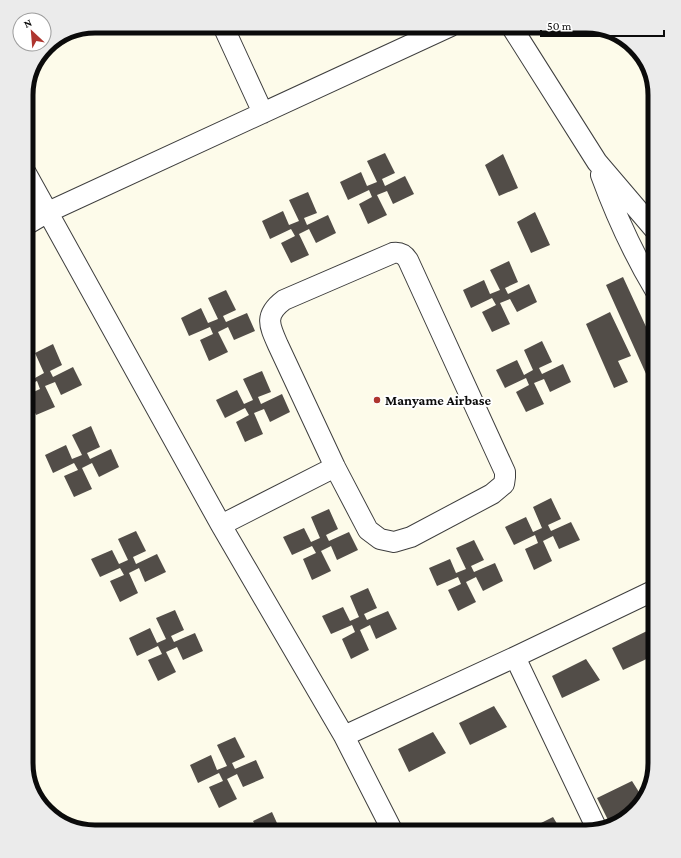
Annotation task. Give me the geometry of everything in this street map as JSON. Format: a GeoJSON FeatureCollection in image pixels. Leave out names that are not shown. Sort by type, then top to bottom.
{"type":"FeatureCollection","features":[{"type":"Feature","properties":{"kind":"street"},"geometry":{"type":"LineString","coordinates":[[226,33],[263,113]]}},
{"type":"Feature","properties":{"kind":"street"},"geometry":{"type":"LineString","coordinates":[[33,221],[48,212],[436,33]]}},
{"type":"Feature","properties":{"kind":"street"},"geometry":{"type":"LineString","coordinates":[[515,33],[597,162],[648,222]]}},
{"type":"Feature","properties":{"kind":"street"},"geometry":{"type":"LineString","coordinates":[[597,162],[613,208],[636,259],[648,279]]}},
{"type":"Feature","properties":{"kind":"street"},"geometry":{"type":"LineString","coordinates":[[33,185],[221,525],[344,736],[389,825]]}},
{"type":"Feature","properties":{"kind":"street"},"geometry":{"type":"LineString","coordinates":[[399,253],[405,256],[408,260],[505,472],[504,484],[492,494],[411,537],[394,542],[380,539],[368,530],[335,468],[270,327],[271,313],[277,305],[284,300],[393,254],[399,253]]}},
{"type":"Feature","properties":{"kind":"street"},"geometry":{"type":"LineString","coordinates":[[221,525],[335,468]]}},
{"type":"Feature","properties":{"kind":"street"},"geometry":{"type":"LineString","coordinates":[[344,736],[648,593]]}},
{"type":"Feature","properties":{"kind":"street"},"geometry":{"type":"LineString","coordinates":[[515,657],[595,824]]}},
{"type":"Feature","properties":{"kind":"building"},"geometry":{"type":"Polygon","coordinates":[[[385,153],[395,173],[382,179],[385,186],[405,176],[414,194],[393,204],[387,191],[377,195],[387,215],[368,224],[359,204],[372,197],[369,190],[348,200],[340,182],[361,172],[367,186],[377,182],[367,161],[385,153]]]}},
{"type":"Feature","properties":{"kind":"building"},"geometry":{"type":"Polygon","coordinates":[[[503,154],[518,188],[499,196],[485,165],[503,154]]]}},
{"type":"Feature","properties":{"kind":"building"},"geometry":{"type":"Polygon","coordinates":[[[308,192],[317,213],[304,218],[307,225],[328,215],[336,233],[316,243],[309,229],[299,234],[309,255],[291,263],[281,243],[295,236],[291,229],[270,239],[262,221],[283,211],[289,225],[299,221],[289,200],[308,192]]]}},
{"type":"Feature","properties":{"kind":"building"},"geometry":{"type":"Polygon","coordinates":[[[535,212],[550,245],[531,253],[517,222],[535,212]]]}},
{"type":"Feature","properties":{"kind":"building"},"geometry":{"type":"Polygon","coordinates":[[[509,261],[518,282],[505,288],[508,294],[529,284],[537,302],[517,312],[510,299],[500,303],[510,324],[492,332],[482,312],[496,305],[492,298],[471,308],[463,290],[484,280],[490,294],[500,290],[490,270],[509,261]]]}},
{"type":"Feature","properties":{"kind":"building"},"geometry":{"type":"Polygon","coordinates":[[[623,277],[648,331],[648,376],[647,376],[606,285],[623,277]]]}},
{"type":"Feature","properties":{"kind":"building"},"geometry":{"type":"Polygon","coordinates":[[[226,290],[236,310],[223,316],[226,322],[247,313],[255,331],[234,340],[228,327],[218,332],[228,352],[209,361],[200,340],[213,334],[210,327],[189,336],[181,318],[201,308],[208,323],[218,319],[208,298],[226,290]]]}},
{"type":"Feature","properties":{"kind":"building"},"geometry":{"type":"Polygon","coordinates":[[[610,312],[631,356],[618,361],[628,382],[614,388],[586,324],[610,312]]]}},
{"type":"Feature","properties":{"kind":"building"},"geometry":{"type":"Polygon","coordinates":[[[542,341],[552,362],[539,368],[542,374],[563,364],[571,382],[550,392],[544,379],[534,383],[544,404],[526,412],[516,392],[529,385],[526,378],[505,388],[496,370],[517,360],[524,375],[533,370],[524,350],[542,341]]]}},
{"type":"Feature","properties":{"kind":"building"},"geometry":{"type":"Polygon","coordinates":[[[53,344],[62,365],[50,371],[53,377],[73,367],[82,385],[61,395],[55,382],[45,386],[55,407],[36,415],[33,408],[33,392],[40,389],[37,381],[33,383],[33,374],[35,378],[44,373],[35,353],[53,344]]]}},
{"type":"Feature","properties":{"kind":"building"},"geometry":{"type":"Polygon","coordinates":[[[262,371],[271,392],[258,397],[261,404],[282,394],[290,412],[270,422],[264,409],[254,413],[263,434],[245,442],[236,422],[249,415],[245,408],[225,418],[216,400],[237,390],[244,404],[253,400],[243,379],[262,371]]]}},
{"type":"Feature","properties":{"kind":"building"},"geometry":{"type":"Polygon","coordinates":[[[91,426],[100,447],[87,453],[90,459],[111,449],[119,467],[99,477],[92,463],[82,468],[92,489],[74,497],[64,476],[78,470],[74,463],[53,473],[45,455],[66,445],[72,459],[82,455],[72,435],[91,426]]]}},
{"type":"Feature","properties":{"kind":"building"},"geometry":{"type":"Polygon","coordinates":[[[551,498],[561,519],[548,525],[551,531],[571,522],[580,540],[559,549],[553,536],[543,541],[552,561],[534,570],[525,549],[538,543],[535,535],[514,545],[505,527],[526,517],[533,532],[542,528],[533,507],[551,498]]]}},
{"type":"Feature","properties":{"kind":"building"},"geometry":{"type":"Polygon","coordinates":[[[329,509],[338,529],[326,535],[329,541],[349,532],[358,550],[337,560],[331,546],[321,551],[331,571],[312,580],[303,559],[316,553],[312,546],[292,555],[283,537],[304,528],[311,542],[320,538],[311,517],[329,509]]]}},
{"type":"Feature","properties":{"kind":"building"},"geometry":{"type":"Polygon","coordinates":[[[136,531],[146,551],[133,557],[136,564],[157,554],[166,572],[145,582],[139,568],[129,573],[138,593],[120,602],[110,581],[124,575],[120,568],[100,577],[91,559],[112,550],[119,564],[128,560],[118,539],[136,531]]]}},
{"type":"Feature","properties":{"kind":"building"},"geometry":{"type":"Polygon","coordinates":[[[474,540],[484,560],[471,566],[474,572],[495,563],[503,581],[483,591],[476,577],[466,582],[476,602],[458,611],[448,590],[461,584],[458,577],[437,586],[429,568],[450,559],[456,573],[466,569],[456,548],[474,540]]]}},
{"type":"Feature","properties":{"kind":"building"},"geometry":{"type":"Polygon","coordinates":[[[368,588],[377,608],[364,614],[367,620],[388,611],[397,629],[376,639],[370,625],[360,630],[369,650],[351,659],[342,639],[355,632],[352,625],[331,634],[322,616],[343,607],[350,621],[359,617],[350,596],[368,588]]]}},
{"type":"Feature","properties":{"kind":"building"},"geometry":{"type":"Polygon","coordinates":[[[175,610],[184,630],[171,636],[174,642],[195,633],[203,651],[183,660],[177,647],[166,652],[176,672],[158,681],[148,660],[162,654],[158,646],[137,656],[129,638],[150,628],[157,643],[166,639],[156,618],[175,610]]]}},
{"type":"Feature","properties":{"kind":"building"},"geometry":{"type":"Polygon","coordinates":[[[647,631],[648,633],[648,658],[623,670],[612,648],[647,631]]]}},
{"type":"Feature","properties":{"kind":"building"},"geometry":{"type":"Polygon","coordinates":[[[586,659],[600,680],[562,698],[552,676],[586,659]]]}},
{"type":"Feature","properties":{"kind":"building"},"geometry":{"type":"Polygon","coordinates":[[[494,706],[507,727],[470,745],[459,723],[494,706]]]}},
{"type":"Feature","properties":{"kind":"building"},"geometry":{"type":"Polygon","coordinates":[[[433,732],[446,753],[409,772],[398,749],[433,732]]]}},
{"type":"Feature","properties":{"kind":"building"},"geometry":{"type":"Polygon","coordinates":[[[235,737],[245,757],[232,763],[235,769],[256,760],[264,778],[243,787],[237,774],[227,779],[237,799],[219,808],[209,787],[223,781],[219,773],[198,783],[190,765],[211,755],[217,770],[227,766],[217,745],[235,737]]]}},
{"type":"Feature","properties":{"kind":"building"},"geometry":{"type":"Polygon","coordinates":[[[632,781],[640,794],[625,812],[608,820],[597,798],[632,781]]]}},
{"type":"Feature","properties":{"kind":"building"},"geometry":{"type":"Polygon","coordinates":[[[272,812],[278,825],[255,825],[253,821],[272,812]]]}},
{"type":"Feature","properties":{"kind":"building"},"geometry":{"type":"Polygon","coordinates":[[[553,817],[558,825],[537,825],[553,817]]]}},
{"type":"Feature","properties":{"kind":"place","name":"Manyame Airbase"},"geometry":{"type":"Point","coordinates":[377,400]}}]}
